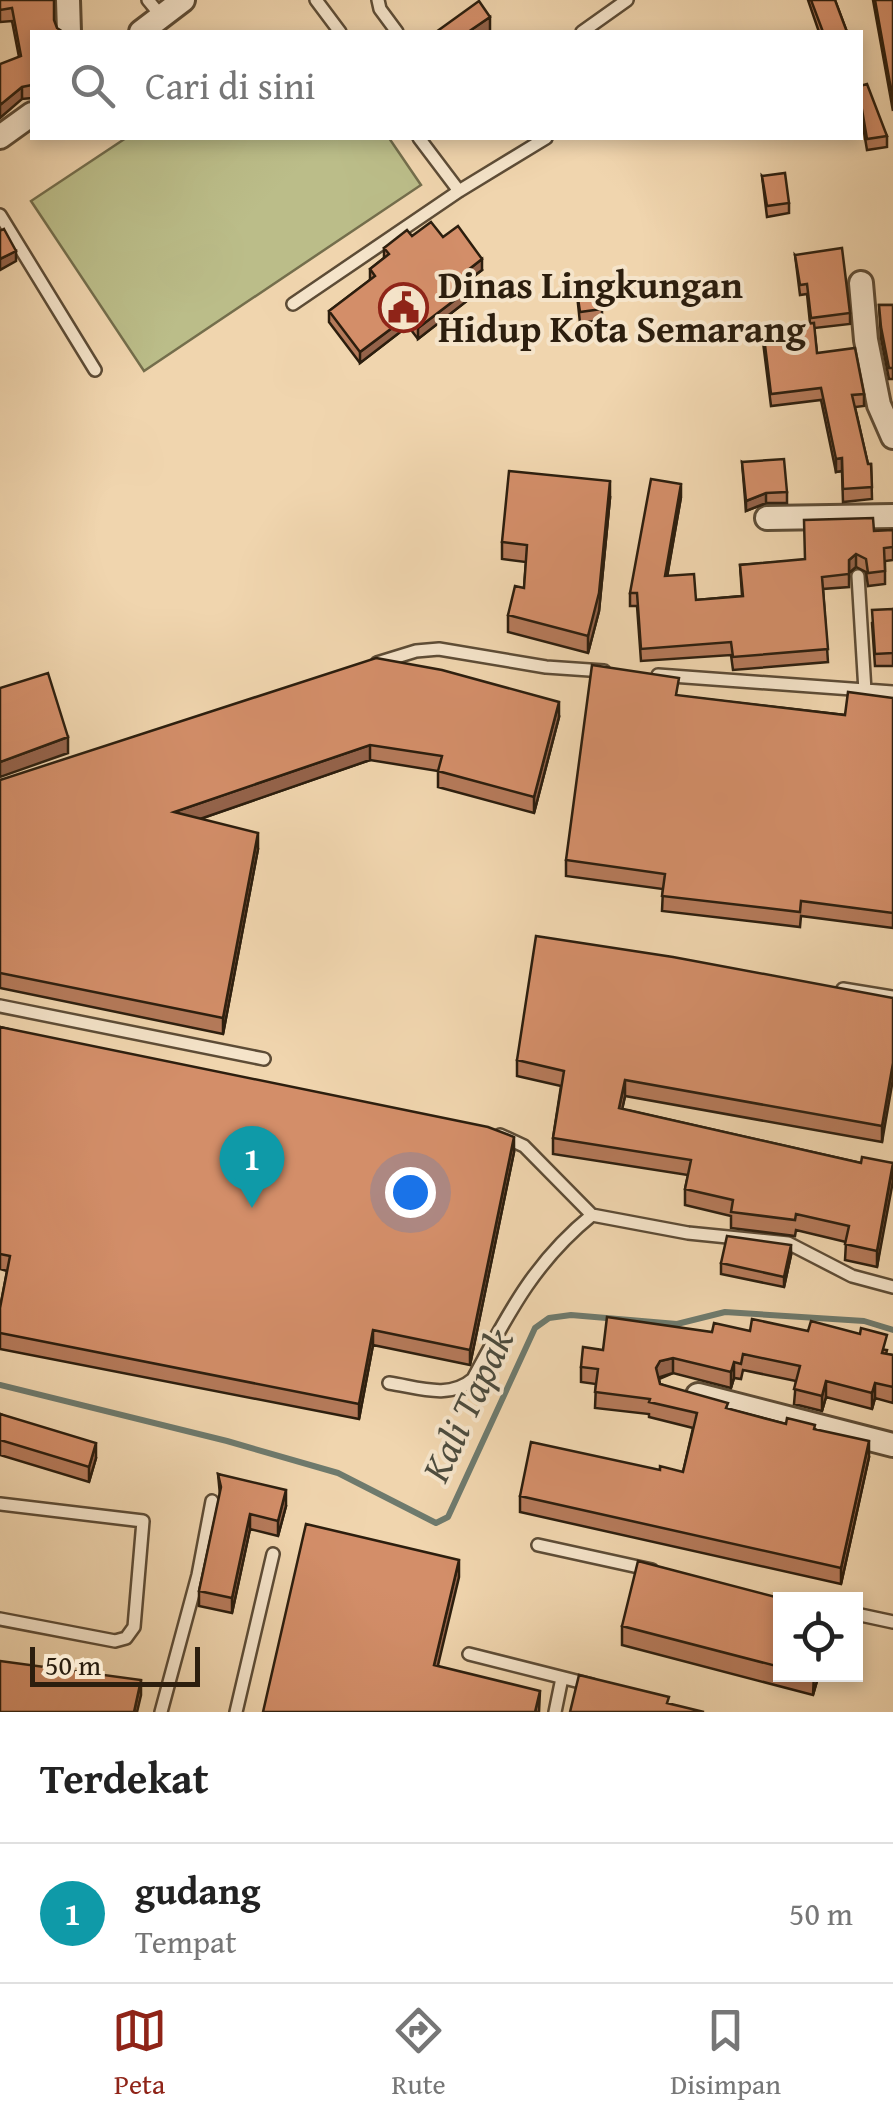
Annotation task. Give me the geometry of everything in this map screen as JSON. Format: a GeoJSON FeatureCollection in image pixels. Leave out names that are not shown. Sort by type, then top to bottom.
{"type":"FeatureCollection","features":[{"type":"Feature","properties":{"kind":"street"},"geometry":{"type":"LineString","coordinates":[[68,0],[69,30]]}},
{"type":"Feature","properties":{"kind":"street"},"geometry":{"type":"LineString","coordinates":[[142,30],[155,8],[183,0]]}},
{"type":"Feature","properties":{"kind":"street"},"geometry":{"type":"LineString","coordinates":[[0,137],[30,115]]}},
{"type":"Feature","properties":{"kind":"street"},"geometry":{"type":"LineString","coordinates":[[861,283],[878,405],[893,437]]}},
{"type":"Feature","properties":{"kind":"street"},"geometry":{"type":"LineString","coordinates":[[767,518],[893,516]]}},
{"type":"Feature","properties":{"kind":"street"},"geometry":{"type":"LineString","coordinates":[[670,1388],[893,1445]]}},
{"type":"Feature","properties":{"kind":"lane"},"geometry":{"type":"LineString","coordinates":[[316,0],[338,30]]}},
{"type":"Feature","properties":{"kind":"lane"},"geometry":{"type":"LineString","coordinates":[[378,0],[380,9],[396,30]]}},
{"type":"Feature","properties":{"kind":"lane"},"geometry":{"type":"LineString","coordinates":[[585,30],[627,0]]}},
{"type":"Feature","properties":{"kind":"lane"},"geometry":{"type":"LineString","coordinates":[[421,140],[459,191]]}},
{"type":"Feature","properties":{"kind":"lane"},"geometry":{"type":"LineString","coordinates":[[292,304],[459,191],[543,140]]}},
{"type":"Feature","properties":{"kind":"lane"},"geometry":{"type":"LineString","coordinates":[[0,215],[95,370]]}},
{"type":"Feature","properties":{"kind":"lane"},"geometry":{"type":"LineString","coordinates":[[858,576],[865,691]]}},
{"type":"Feature","properties":{"kind":"lane"},"geometry":{"type":"LineString","coordinates":[[362,668],[416,650],[439,648],[546,667],[626,673]]}},
{"type":"Feature","properties":{"kind":"lane"},"geometry":{"type":"LineString","coordinates":[[646,674],[893,692]]}},
{"type":"Feature","properties":{"kind":"lane"},"geometry":{"type":"LineString","coordinates":[[834,988],[893,997]]}},
{"type":"Feature","properties":{"kind":"lane"},"geometry":{"type":"LineString","coordinates":[[0,1006],[264,1059]]}},
{"type":"Feature","properties":{"kind":"lane"},"geometry":{"type":"LineString","coordinates":[[490,1132],[524,1146],[592,1214],[688,1233],[788,1243],[852,1276],[893,1287]]}},
{"type":"Feature","properties":{"kind":"lane"},"geometry":{"type":"LineString","coordinates":[[389,1383],[449,1392],[463,1388],[473,1379],[535,1270],[562,1239],[592,1214]]}},
{"type":"Feature","properties":{"kind":"lane"},"geometry":{"type":"LineString","coordinates":[[160,1712],[198,1575],[212,1501]]}},
{"type":"Feature","properties":{"kind":"lane"},"geometry":{"type":"LineString","coordinates":[[0,1504],[143,1521],[134,1627],[126,1638],[114,1641],[0,1620]]}},
{"type":"Feature","properties":{"kind":"lane"},"geometry":{"type":"LineString","coordinates":[[538,1545],[673,1574]]}},
{"type":"Feature","properties":{"kind":"lane"},"geometry":{"type":"LineString","coordinates":[[236,1712],[274,1554]]}},
{"type":"Feature","properties":{"kind":"lane"},"geometry":{"type":"LineString","coordinates":[[863,1616],[893,1622]]}},
{"type":"Feature","properties":{"kind":"lane"},"geometry":{"type":"LineString","coordinates":[[469,1654],[613,1690]]}},
{"type":"Feature","properties":{"kind":"lane"},"geometry":{"type":"LineString","coordinates":[[554,1712],[562,1678]]}},
{"type":"Feature","properties":{"kind":"green space"},"geometry":{"type":"Polygon","coordinates":[[[123,140],[390,140],[421,185],[144,371],[31,201],[123,140]]]}},
{"type":"Feature","properties":{"kind":"building"},"geometry":{"type":"Polygon","coordinates":[[[0,0],[54,0],[54,20],[60,30],[30,30],[30,85],[22,87],[0,105],[0,64],[21,56],[12,8],[0,10],[0,0]]]}},
{"type":"Feature","properties":{"kind":"building"},"geometry":{"type":"Polygon","coordinates":[[[811,0],[835,0],[846,30],[822,30],[811,0]]]}},
{"type":"Feature","properties":{"kind":"building"},"geometry":{"type":"Polygon","coordinates":[[[875,0],[893,0],[893,100],[875,0]]]}},
{"type":"Feature","properties":{"kind":"building"},"geometry":{"type":"Polygon","coordinates":[[[479,1],[490,17],[471,30],[439,30],[479,1]]]}},
{"type":"Feature","properties":{"kind":"building"},"geometry":{"type":"Polygon","coordinates":[[[867,84],[887,136],[867,139],[863,85],[867,84]]]}},
{"type":"Feature","properties":{"kind":"building"},"geometry":{"type":"Polygon","coordinates":[[[785,173],[789,203],[767,206],[762,176],[785,173]]]}},
{"type":"Feature","properties":{"kind":"building","name":"Dinas Lingkungan Hidup Kota Semarang"},"geometry":{"type":"Polygon","coordinates":[[[431,222],[443,237],[458,226],[482,259],[468,270],[477,283],[418,328],[408,316],[360,352],[329,311],[375,276],[370,269],[389,254],[384,248],[407,230],[412,236],[431,222]]]}},
{"type":"Feature","properties":{"kind":"building"},"geometry":{"type":"Polygon","coordinates":[[[4,229],[16,251],[0,259],[0,231],[4,229]]]}},
{"type":"Feature","properties":{"kind":"building"},"geometry":{"type":"Polygon","coordinates":[[[842,248],[850,313],[811,318],[807,284],[800,285],[795,255],[842,248]]]}},
{"type":"Feature","properties":{"kind":"building"},"geometry":{"type":"Polygon","coordinates":[[[598,282],[602,309],[580,312],[576,285],[598,282]]]}},
{"type":"Feature","properties":{"kind":"building"},"geometry":{"type":"Polygon","coordinates":[[[879,305],[893,305],[893,368],[889,368],[879,305]]]}},
{"type":"Feature","properties":{"kind":"building"},"geometry":{"type":"Polygon","coordinates":[[[814,323],[817,353],[855,348],[864,394],[852,395],[871,464],[872,487],[843,489],[842,458],[836,459],[821,388],[771,394],[763,329],[814,323]]]}},
{"type":"Feature","properties":{"kind":"building"},"geometry":{"type":"Polygon","coordinates":[[[784,459],[787,492],[766,493],[746,501],[742,462],[784,459]]]}},
{"type":"Feature","properties":{"kind":"building"},"geometry":{"type":"Polygon","coordinates":[[[509,471],[610,481],[599,593],[588,636],[508,615],[515,586],[524,588],[527,545],[502,542],[509,471]]]}},
{"type":"Feature","properties":{"kind":"building"},"geometry":{"type":"Polygon","coordinates":[[[651,479],[681,484],[665,576],[694,574],[696,600],[743,596],[740,565],[805,559],[804,520],[873,518],[874,531],[893,530],[893,547],[884,548],[885,571],[868,573],[866,559],[856,554],[849,560],[849,574],[822,577],[828,649],[733,657],[731,642],[641,649],[637,593],[630,593],[651,479]]]}},
{"type":"Feature","properties":{"kind":"building"},"geometry":{"type":"Polygon","coordinates":[[[893,609],[893,653],[875,654],[872,610],[893,609]]]}},
{"type":"Feature","properties":{"kind":"building"},"geometry":{"type":"Polygon","coordinates":[[[376,658],[442,670],[559,702],[534,797],[438,771],[442,756],[370,745],[174,812],[258,833],[223,1018],[0,973],[0,780],[376,658]]]}},
{"type":"Feature","properties":{"kind":"building"},"geometry":{"type":"Polygon","coordinates":[[[592,665],[679,678],[676,695],[845,715],[848,692],[893,698],[893,913],[801,901],[800,912],[662,896],[665,874],[566,860],[592,665]]]}},
{"type":"Feature","properties":{"kind":"building"},"geometry":{"type":"Polygon","coordinates":[[[48,673],[68,737],[0,762],[0,688],[48,673]]]}},
{"type":"Feature","properties":{"kind":"building"},"geometry":{"type":"Polygon","coordinates":[[[536,936],[893,998],[893,1063],[882,1126],[625,1080],[619,1108],[861,1163],[862,1157],[893,1163],[877,1251],[845,1244],[849,1226],[796,1214],[795,1220],[731,1212],[733,1200],[685,1189],[691,1160],[553,1138],[564,1071],[517,1060],[536,936]]]}},
{"type":"Feature","properties":{"kind":"building"},"geometry":{"type":"Polygon","coordinates":[[[0,1027],[488,1127],[514,1137],[470,1350],[373,1330],[359,1404],[0,1333],[0,1308],[10,1256],[0,1254],[0,1027]]]}},
{"type":"Feature","properties":{"kind":"building"},"geometry":{"type":"Polygon","coordinates":[[[727,1236],[791,1245],[784,1277],[721,1263],[727,1236]]]}},
{"type":"Feature","properties":{"kind":"building"},"geometry":{"type":"Polygon","coordinates":[[[607,1317],[712,1332],[714,1323],[750,1331],[752,1319],[808,1331],[811,1321],[860,1334],[861,1328],[887,1335],[882,1353],[893,1355],[893,1387],[875,1383],[872,1393],[826,1381],[822,1396],[794,1389],[800,1366],[743,1354],[741,1364],[734,1362],[731,1372],[673,1358],[660,1361],[656,1368],[660,1384],[728,1403],[726,1408],[786,1424],[787,1418],[815,1425],[814,1429],[869,1441],[841,1568],[520,1496],[531,1442],[683,1472],[697,1413],[649,1402],[650,1399],[595,1392],[598,1369],[581,1367],[583,1347],[603,1350],[607,1317]]]}},
{"type":"Feature","properties":{"kind":"building"},"geometry":{"type":"Polygon","coordinates":[[[0,1414],[96,1443],[89,1467],[0,1440],[0,1414]]]}},
{"type":"Feature","properties":{"kind":"building"},"geometry":{"type":"Polygon","coordinates":[[[218,1474],[286,1490],[278,1521],[250,1514],[232,1598],[199,1591],[221,1487],[218,1474]]]}},
{"type":"Feature","properties":{"kind":"building"},"geometry":{"type":"Polygon","coordinates":[[[306,1524],[459,1560],[434,1665],[540,1691],[535,1712],[263,1712],[306,1524]]]}},
{"type":"Feature","properties":{"kind":"building"},"geometry":{"type":"Polygon","coordinates":[[[638,1561],[773,1596],[773,1665],[622,1626],[638,1561]]]}},
{"type":"Feature","properties":{"kind":"building"},"geometry":{"type":"Polygon","coordinates":[[[0,1661],[141,1680],[134,1712],[0,1712],[0,1661]]]}},
{"type":"Feature","properties":{"kind":"building"},"geometry":{"type":"Polygon","coordinates":[[[579,1675],[669,1697],[667,1703],[704,1712],[570,1712],[579,1675]]]}},
{"type":"Feature","properties":{"kind":"waterway","name":"Kali Tapak"},"geometry":{"type":"LineString","coordinates":[[0,1385],[227,1441],[338,1473],[436,1523],[448,1517],[535,1328],[549,1318],[571,1315],[677,1324],[725,1312],[864,1321],[893,1330]]}},
{"type":"Feature","properties":{"kind":"place","name":"Dinas Lingkungan Hidup Kota Semarang"},"geometry":{"type":"Point","coordinates":[403,307]}},
{"type":"Feature","properties":{"kind":"place","name":"gudang"},"geometry":{"type":"Point","coordinates":[252,1208]}}]}
